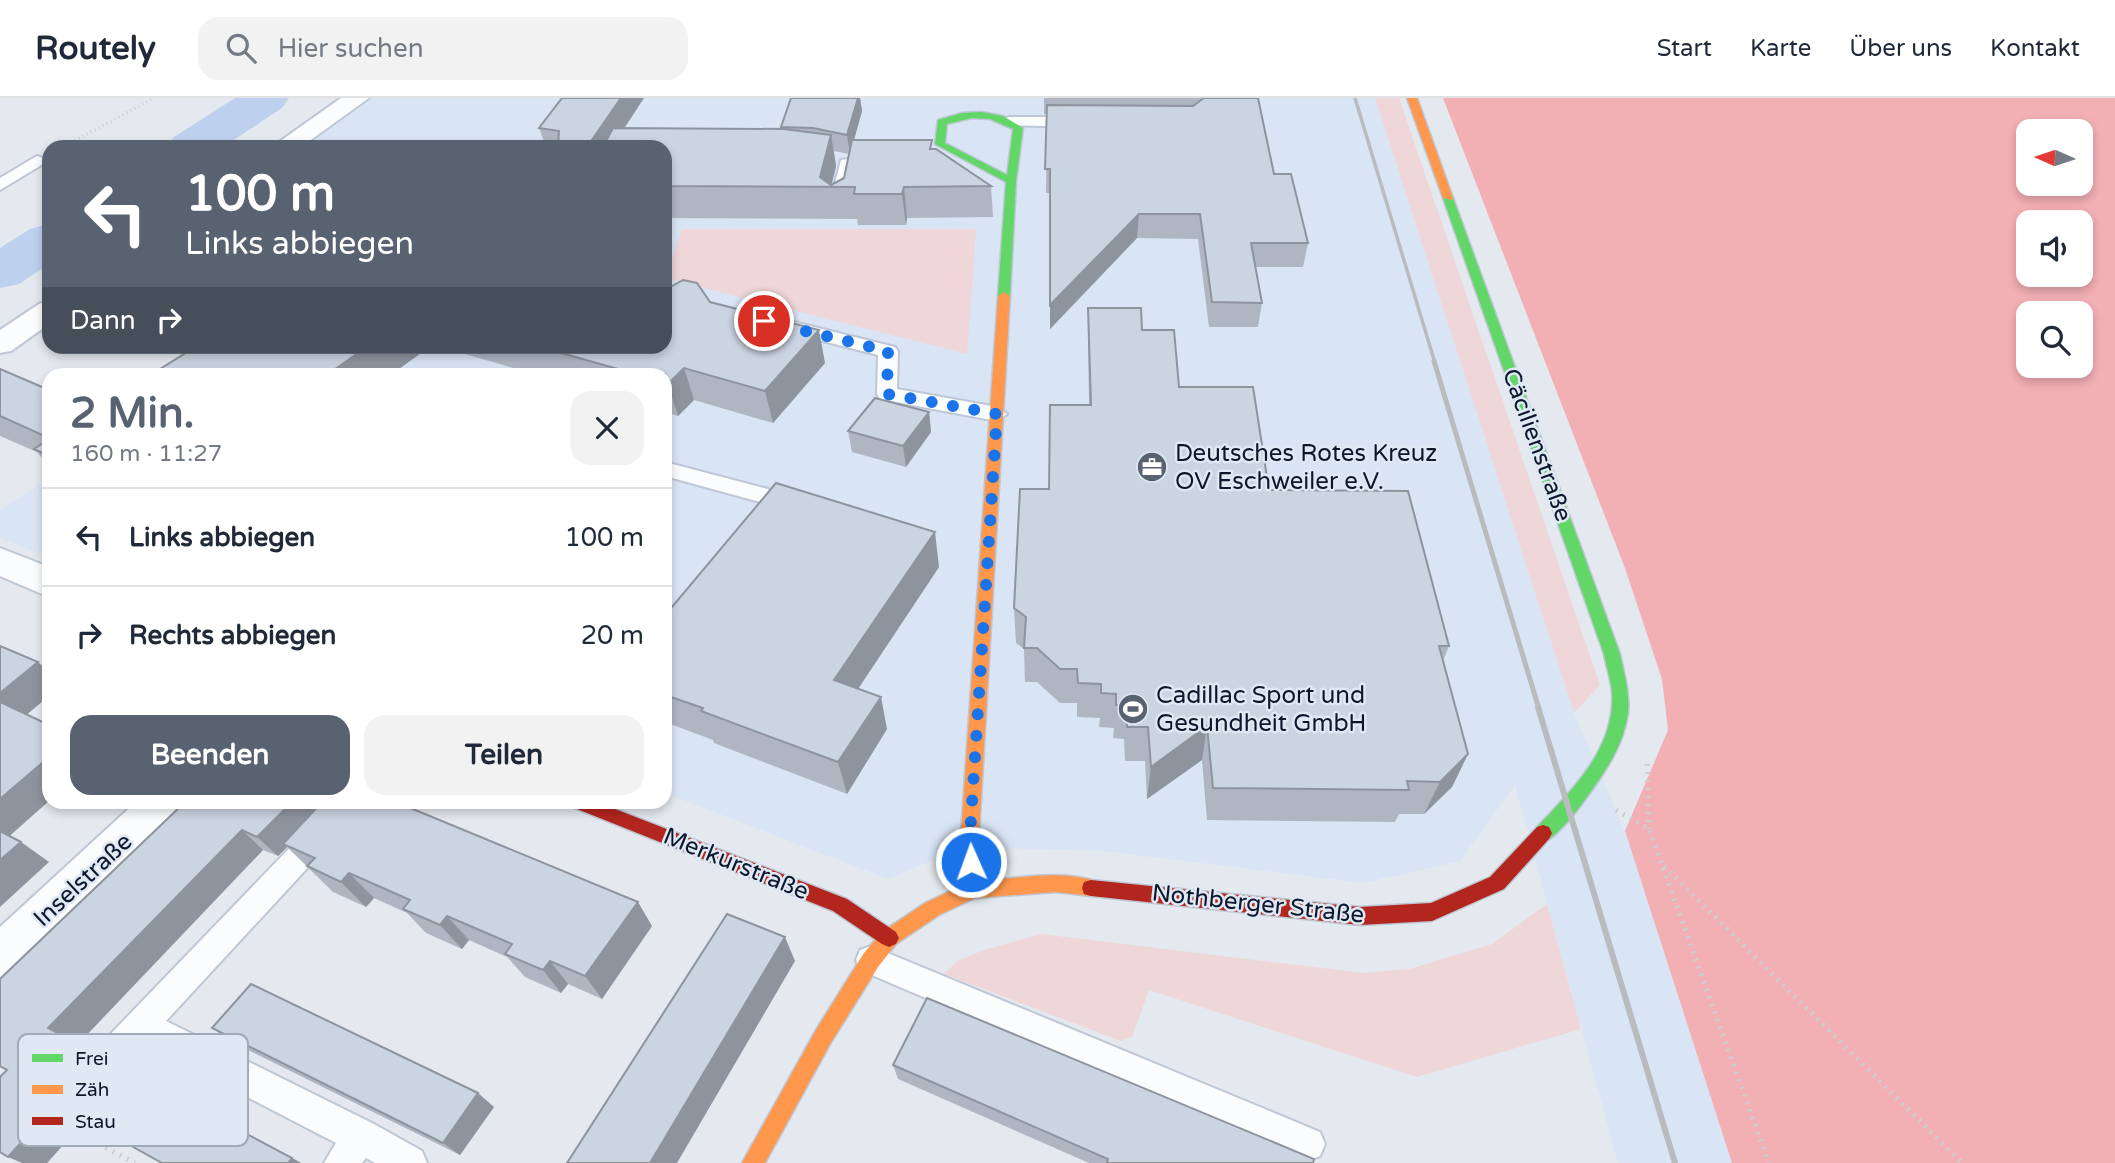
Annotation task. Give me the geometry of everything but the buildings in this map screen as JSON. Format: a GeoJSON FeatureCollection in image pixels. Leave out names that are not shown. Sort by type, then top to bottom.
{"type":"FeatureCollection","features":[{"type":"Feature","properties":{"kind":"street"},"geometry":{"type":"LineString","coordinates":[[294,140],[357,98]]}},
{"type":"Feature","properties":{"kind":"street","name":"Cäcilienstraße"},"geometry":{"type":"LineString","coordinates":[[1412,98],[1612,654],[1620,694],[1613,741],[1582,791]]}},
{"type":"Feature","properties":{"kind":"street"},"geometry":{"type":"LineString","coordinates":[[973,890],[970,834],[1011,181],[1018,128],[999,115],[968,113],[942,122],[940,145],[1011,181]]}},
{"type":"Feature","properties":{"kind":"street"},"geometry":{"type":"LineString","coordinates":[[0,344],[42,315]]}},
{"type":"Feature","properties":{"kind":"street"},"geometry":{"type":"LineString","coordinates":[[0,561],[42,580]]}},
{"type":"Feature","properties":{"kind":"street","name":"Nothberger Straße"},"geometry":{"type":"LineString","coordinates":[[753,1163],[823,1037],[880,949],[932,909],[973,890],[1056,884],[1360,916],[1432,912],[1497,883],[1582,791]]}},
{"type":"Feature","properties":{"kind":"street","name":"Inselstraße"},"geometry":{"type":"LineString","coordinates":[[0,958],[158,809]]}},
{"type":"Feature","properties":{"kind":"street","name":"Merkurstraße"},"geometry":{"type":"LineString","coordinates":[[596,809],[840,905],[880,949]]}},
{"type":"Feature","properties":{"kind":"lane"},"geometry":{"type":"LineString","coordinates":[[1009,122],[1097,122]]}},
{"type":"Feature","properties":{"kind":"lane"},"geometry":{"type":"LineString","coordinates":[[927,160],[961,156]]}},
{"type":"Feature","properties":{"kind":"lane"},"geometry":{"type":"LineString","coordinates":[[832,157],[850,162],[889,160]]}},
{"type":"Feature","properties":{"kind":"lane"},"geometry":{"type":"LineString","coordinates":[[0,185],[37,161]]}},
{"type":"Feature","properties":{"kind":"lane"},"geometry":{"type":"LineString","coordinates":[[836,209],[850,162]]}},
{"type":"Feature","properties":{"kind":"lane"},"geometry":{"type":"LineString","coordinates":[[770,323],[888,351],[887,394],[997,414]]}},
{"type":"Feature","properties":{"kind":"lane"},"geometry":{"type":"LineString","coordinates":[[672,471],[760,495]]}},
{"type":"Feature","properties":{"kind":"lane"},"geometry":{"type":"LineString","coordinates":[[134,1034],[344,809]]}},
{"type":"Feature","properties":{"kind":"lane"},"geometry":{"type":"LineString","coordinates":[[880,949],[1308,1144]]}},
{"type":"Feature","properties":{"kind":"lane"},"geometry":{"type":"LineString","coordinates":[[142,1025],[160,1034]]}},
{"type":"Feature","properties":{"kind":"lane"},"geometry":{"type":"LineString","coordinates":[[248,1078],[410,1163]]}},
{"type":"Feature","properties":{"kind":"lane"},"geometry":{"type":"LineString","coordinates":[[341,1163],[362,1136]]}},
{"type":"Feature","properties":{"kind":"path"},"geometry":{"type":"LineString","coordinates":[[76,140],[154,98]]}},
{"type":"Feature","properties":{"kind":"path"},"geometry":{"type":"LineString","coordinates":[[1582,791],[1649,829],[1769,1163]]}},
{"type":"Feature","properties":{"kind":"path"},"geometry":{"type":"LineString","coordinates":[[1661,863],[1962,1163]]}},
{"type":"Feature","properties":{"kind":"path"},"geometry":{"type":"LineString","coordinates":[[111,1146],[135,1163]]}},
{"type":"Feature","properties":{"kind":"shaded area"},"geometry":{"type":"Polygon","coordinates":[[[367,98],[1375,98],[1574,713],[1625,831],[1732,1163],[1618,1163],[1515,785],[1460,861],[1364,883],[1103,851],[963,847],[888,879],[672,796],[672,368],[218,368],[224,364],[196,354],[672,354],[672,140],[310,140],[367,98]]]}},
{"type":"Feature","properties":{"kind":"shaded area"},"geometry":{"type":"Polygon","coordinates":[[[1375,98],[1399,98],[1600,685],[1574,713],[1375,98]]]}},
{"type":"Feature","properties":{"kind":"shaded area"},"geometry":{"type":"Polygon","coordinates":[[[1443,98],[2115,98],[2115,1163],[1732,1163],[1625,831],[1668,730],[1662,679],[1625,568],[1443,98]]]}},
{"type":"Feature","properties":{"kind":"shaded area"},"geometry":{"type":"Polygon","coordinates":[[[682,229],[976,229],[967,354],[672,280],[672,258],[682,229]]]}},
{"type":"Feature","properties":{"kind":"shaded area"},"geometry":{"type":"Polygon","coordinates":[[[42,483],[42,554],[0,538],[0,510],[42,483]]]}},
{"type":"Feature","properties":{"kind":"shaded area"},"geometry":{"type":"Polygon","coordinates":[[[1547,904],[1581,1029],[1417,1077],[1149,990],[1132,1037],[1121,1041],[944,974],[957,961],[984,950],[1041,934],[1363,973],[1410,969],[1492,944],[1547,904]]]}},
{"type":"Feature","properties":{"kind":"waterway"},"geometry":{"type":"LineString","coordinates":[[202,140],[266,98]]}},
{"type":"Feature","properties":{"kind":"waterway"},"geometry":{"type":"LineString","coordinates":[[0,272],[42,245]]}},
{"type":"Feature","properties":{"kind":"railway"},"geometry":{"type":"LineString","coordinates":[[1355,98],[1435,363]]}},
{"type":"Feature","properties":{"kind":"railway"},"geometry":{"type":"LineString","coordinates":[[1434,361],[1539,709]]}},
{"type":"Feature","properties":{"kind":"railway"},"geometry":{"type":"LineString","coordinates":[[1538,707],[1675,1163]]}},
{"type":"Feature","properties":{"kind":"traffic: fast"},"geometry":{"type":"LineString","coordinates":[[1004,296],[1011,181],[1018,128],[999,118],[981,115],[962,116],[942,122],[940,144],[1011,181]]}},
{"type":"Feature","properties":{"kind":"traffic: fast"},"geometry":{"type":"LineString","coordinates":[[1448,198],[1612,654],[1620,692],[1620,713],[1607,751],[1585,786],[1543,833]]}},
{"type":"Feature","properties":{"kind":"traffic: slow"},"geometry":{"type":"LineString","coordinates":[[1412,98],[1448,198]]}},
{"type":"Feature","properties":{"kind":"traffic: slow"},"geometry":{"type":"LineString","coordinates":[[973,890],[970,834],[1004,296]]}},
{"type":"Feature","properties":{"kind":"traffic: slow"},"geometry":{"type":"LineString","coordinates":[[753,1163],[823,1037],[871,960],[889,938],[932,909],[973,890],[1056,884],[1091,888]]}},
{"type":"Feature","properties":{"kind":"traffic: jam"},"geometry":{"type":"LineString","coordinates":[[596,809],[840,905],[889,938]]}},
{"type":"Feature","properties":{"kind":"traffic: jam"},"geometry":{"type":"LineString","coordinates":[[1091,888],[1360,916],[1432,912],[1497,883],[1543,833]]}},
{"type":"Feature","properties":{"kind":"place","name":"Deutsches Rotes Kreuz OV Eschweiler e.V."},"geometry":{"type":"Point","coordinates":[1152,467]}},
{"type":"Feature","properties":{"kind":"place","name":"Cadillac Sport und Gesundheit GmbH"},"geometry":{"type":"Point","coordinates":[1133,709]}},
{"type":"Feature","properties":{"kind":"route"},"geometry":{"type":"LineString","coordinates":[[764,321],[888,351],[887,394],[997,414],[970,834],[971,862]]}}]}
